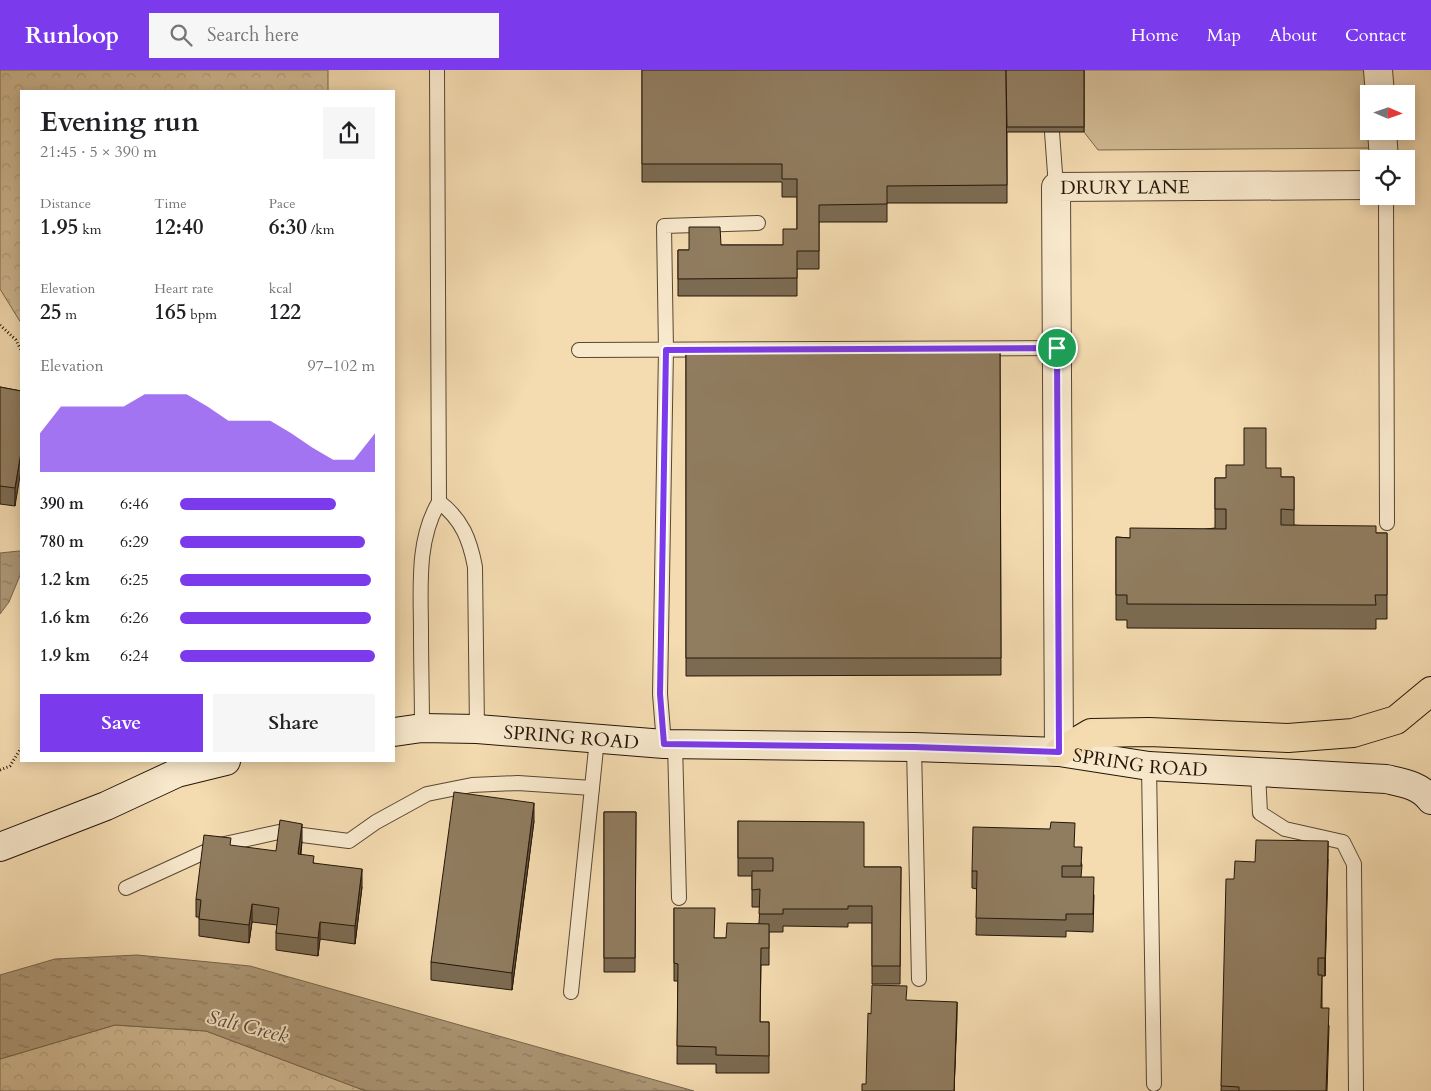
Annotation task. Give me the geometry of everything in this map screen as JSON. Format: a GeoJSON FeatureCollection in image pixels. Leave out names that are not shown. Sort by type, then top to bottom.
{"type":"FeatureCollection","features":[{"type":"Feature","properties":{"kind":"highway"},"geometry":{"type":"LineString","coordinates":[[1059,752],[1091,733],[1149,732],[1288,738],[1353,733],[1396,720],[1431,691]]}},
{"type":"Feature","properties":{"kind":"street"},"geometry":{"type":"LineString","coordinates":[[1378,70],[1379,85]]}},
{"type":"Feature","properties":{"kind":"street","name":"DRURY LANE"},"geometry":{"type":"LineString","coordinates":[[1059,752],[1056,187],[1360,185]]}},
{"type":"Feature","properties":{"kind":"street","name":"SPRING ROAD"},"geometry":{"type":"LineString","coordinates":[[395,732],[422,728],[477,729],[670,744],[914,747],[1059,752],[1149,766],[1386,779],[1411,785],[1426,793],[1431,800]]}},
{"type":"Feature","properties":{"kind":"street"},"geometry":{"type":"LineString","coordinates":[[0,846],[106,806],[175,767],[218,762]]}},
{"type":"Feature","properties":{"kind":"lane"},"geometry":{"type":"LineString","coordinates":[[422,728],[420,573],[425,536],[431,515],[439,502],[437,70]]}},
{"type":"Feature","properties":{"kind":"lane"},"geometry":{"type":"LineString","coordinates":[[1052,132],[1056,187]]}},
{"type":"Feature","properties":{"kind":"lane"},"geometry":{"type":"LineString","coordinates":[[1386,205],[1387,522]]}},
{"type":"Feature","properties":{"kind":"lane"},"geometry":{"type":"LineString","coordinates":[[679,898],[670,744],[660,694],[666,350],[664,226],[758,223]]}},
{"type":"Feature","properties":{"kind":"lane"},"geometry":{"type":"LineString","coordinates":[[579,350],[1057,348]]}},
{"type":"Feature","properties":{"kind":"lane"},"geometry":{"type":"LineString","coordinates":[[439,502],[451,511],[463,529],[472,548],[475,567],[477,729]]}},
{"type":"Feature","properties":{"kind":"lane"},"geometry":{"type":"LineString","coordinates":[[571,992],[597,739]]}},
{"type":"Feature","properties":{"kind":"lane"},"geometry":{"type":"LineString","coordinates":[[914,747],[919,979]]}},
{"type":"Feature","properties":{"kind":"lane"},"geometry":{"type":"LineString","coordinates":[[1149,766],[1154,1084]]}},
{"type":"Feature","properties":{"kind":"lane"},"geometry":{"type":"LineString","coordinates":[[1258,772],[1260,813],[1285,829],[1343,842],[1354,864],[1356,1091]]}},
{"type":"Feature","properties":{"kind":"lane"},"geometry":{"type":"LineString","coordinates":[[126,888],[220,845],[279,832],[349,841],[376,822],[428,794],[445,790],[472,785],[518,783],[592,788]]}},
{"type":"Feature","properties":{"kind":"path"},"geometry":{"type":"LineString","coordinates":[[0,325],[16,340],[20,348]]}},
{"type":"Feature","properties":{"kind":"path"},"geometry":{"type":"LineString","coordinates":[[0,770],[10,766],[20,750]]}},
{"type":"Feature","properties":{"kind":"green space"},"geometry":{"type":"Polygon","coordinates":[[[0,70],[328,70],[328,90],[20,90],[20,321],[0,289],[0,70]]]}},
{"type":"Feature","properties":{"kind":"green space"},"geometry":{"type":"Polygon","coordinates":[[[1084,70],[1364,70],[1367,85],[1360,85],[1360,140],[1373,140],[1376,148],[1098,150],[1084,132],[1084,70]]]}},
{"type":"Feature","properties":{"kind":"green space"},"geometry":{"type":"Polygon","coordinates":[[[115,1025],[206,1031],[366,1091],[0,1091],[0,1059],[115,1025]]]}},
{"type":"Feature","properties":{"kind":"water"},"geometry":{"type":"Polygon","coordinates":[[[20,552],[20,575],[9,602],[0,614],[0,553],[20,552]]]}},
{"type":"Feature","properties":{"kind":"water","name":"Salt Creek"},"geometry":{"type":"Polygon","coordinates":[[[137,955],[250,966],[694,1091],[366,1091],[206,1031],[115,1025],[0,1059],[0,975],[55,959],[137,955]]]}},
{"type":"Feature","properties":{"kind":"building"},"geometry":{"type":"Polygon","coordinates":[[[642,70],[1006,70],[1007,185],[887,186],[887,204],[819,205],[819,251],[797,251],[797,278],[678,279],[678,250],[689,250],[689,227],[720,227],[721,245],[783,245],[783,229],[797,229],[797,179],[782,179],[782,164],[642,164],[642,70]]]}},
{"type":"Feature","properties":{"kind":"building"},"geometry":{"type":"Polygon","coordinates":[[[1006,70],[1084,70],[1084,127],[1007,127],[1006,70]]]}},
{"type":"Feature","properties":{"kind":"building"},"geometry":{"type":"Polygon","coordinates":[[[1000,352],[1001,658],[686,658],[686,353],[1000,352]]]}},
{"type":"Feature","properties":{"kind":"building"},"geometry":{"type":"Polygon","coordinates":[[[0,387],[20,391],[20,458],[15,488],[0,486],[0,387]]]}},
{"type":"Feature","properties":{"kind":"building"},"geometry":{"type":"Polygon","coordinates":[[[1244,428],[1266,428],[1266,468],[1281,468],[1281,477],[1294,477],[1294,510],[1281,509],[1281,525],[1376,526],[1376,533],[1387,533],[1387,595],[1375,595],[1376,605],[1127,604],[1127,595],[1116,595],[1116,537],[1130,538],[1130,528],[1226,529],[1226,509],[1215,509],[1215,478],[1226,478],[1226,465],[1244,465],[1244,428]]]}},
{"type":"Feature","properties":{"kind":"building"},"geometry":{"type":"Polygon","coordinates":[[[454,792],[534,803],[512,973],[431,962],[454,792]]]}},
{"type":"Feature","properties":{"kind":"building"},"geometry":{"type":"Polygon","coordinates":[[[604,812],[636,812],[635,958],[604,958],[604,812]]]}},
{"type":"Feature","properties":{"kind":"building"},"geometry":{"type":"Polygon","coordinates":[[[280,820],[302,824],[298,854],[314,856],[313,863],[362,869],[355,926],[320,922],[318,938],[276,933],[279,908],[252,904],[249,925],[199,919],[201,900],[196,899],[204,835],[231,838],[230,845],[276,851],[280,820]]]}},
{"type":"Feature","properties":{"kind":"building"},"geometry":{"type":"Polygon","coordinates":[[[738,821],[864,822],[864,867],[901,867],[900,966],[872,966],[872,906],[848,906],[848,909],[783,909],[783,914],[759,914],[760,889],[752,890],[752,871],[773,871],[773,858],[738,858],[738,821]]]}},
{"type":"Feature","properties":{"kind":"building"},"geometry":{"type":"Polygon","coordinates":[[[1051,822],[1075,823],[1074,847],[1082,847],[1081,866],[1062,866],[1062,877],[1094,877],[1093,914],[1066,914],[1066,920],[976,918],[977,871],[972,871],[973,827],[1050,829],[1051,822]]]}},
{"type":"Feature","properties":{"kind":"building"},"geometry":{"type":"Polygon","coordinates":[[[1256,840],[1328,841],[1325,958],[1318,958],[1318,975],[1322,975],[1321,1008],[1329,1008],[1326,1091],[1239,1091],[1239,1087],[1221,1086],[1226,879],[1234,879],[1235,861],[1255,862],[1256,840]]]}},
{"type":"Feature","properties":{"kind":"building"},"geometry":{"type":"Polygon","coordinates":[[[674,908],[715,908],[714,938],[726,938],[727,923],[769,924],[769,948],[761,948],[760,1022],[769,1022],[769,1056],[716,1055],[716,1047],[677,1046],[678,964],[674,963],[674,908]]]}},
{"type":"Feature","properties":{"kind":"building"},"geometry":{"type":"Polygon","coordinates":[[[872,985],[907,986],[906,1000],[957,1002],[954,1091],[862,1091],[862,1084],[866,1084],[868,1013],[871,1014],[872,985]]]}},
{"type":"Feature","properties":{"kind":"route"},"geometry":{"type":"LineString","coordinates":[[1057,348],[1059,752],[914,747],[664,744],[660,694],[666,350],[1057,348]]}}]}
